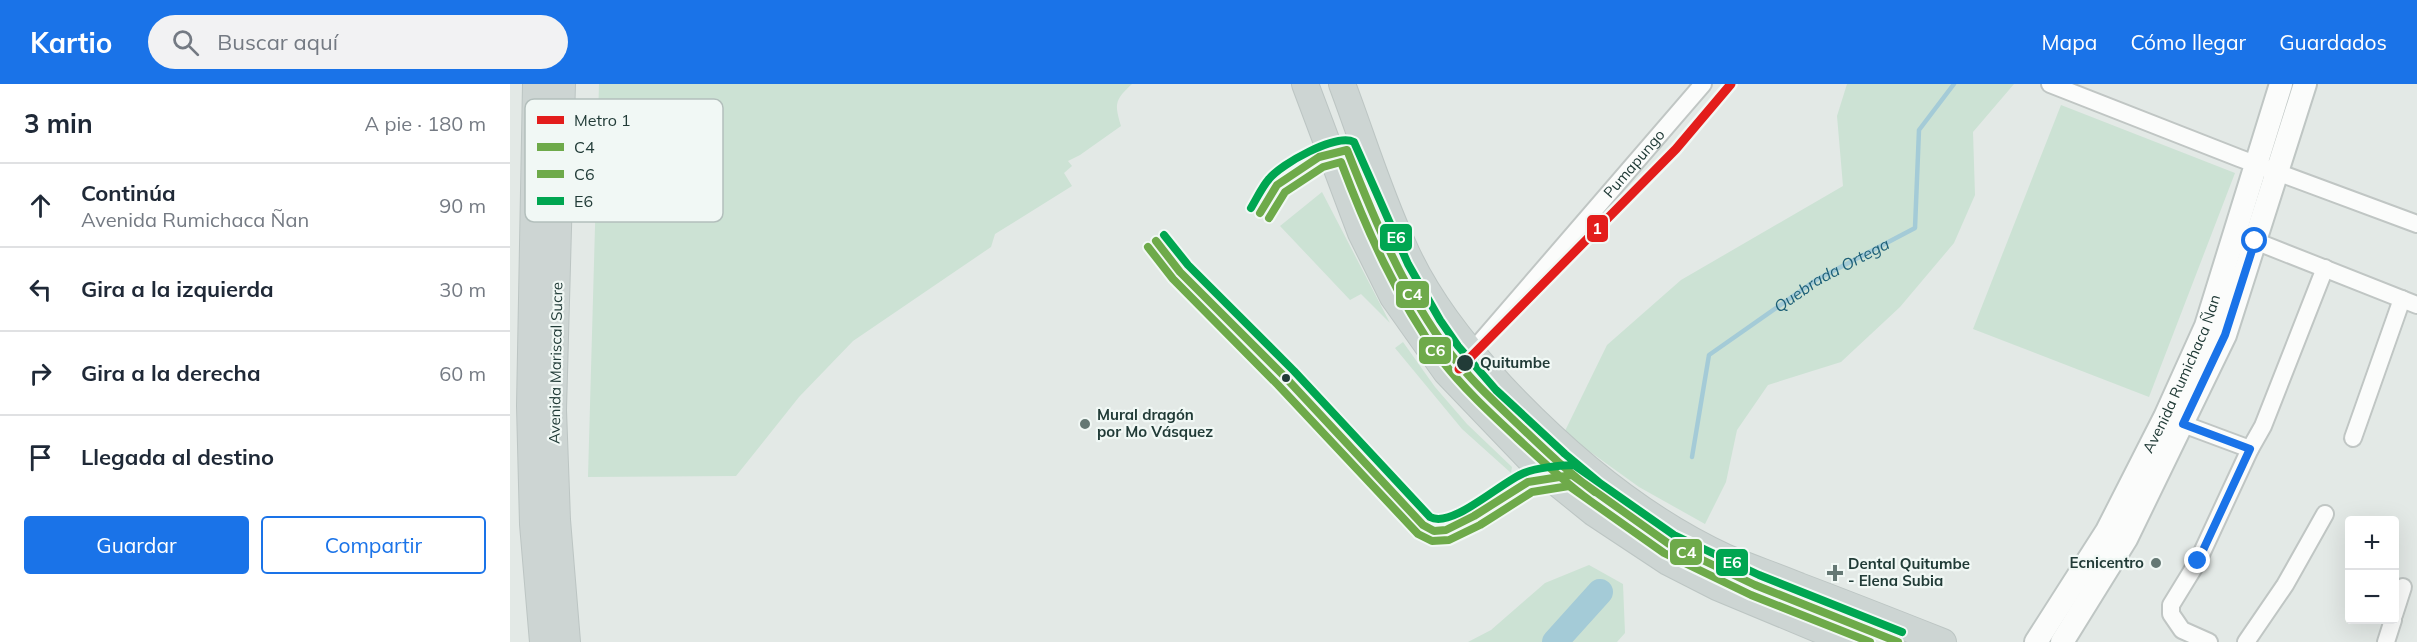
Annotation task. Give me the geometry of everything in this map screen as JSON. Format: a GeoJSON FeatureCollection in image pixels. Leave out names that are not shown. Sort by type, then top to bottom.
{"type":"FeatureCollection","features":[{"type":"Feature","properties":{"kind":"main road","name":"Avenida Mariscal Sucre"},"geometry":{"type":"LineString","coordinates":[[536,84],[536,99]]}},
{"type":"Feature","properties":{"kind":"main road","name":"Avenida Mariscal Sucre"},"geometry":{"type":"LineString","coordinates":[[562,84],[562,99]]}},
{"type":"Feature","properties":{"kind":"main road"},"geometry":{"type":"LineString","coordinates":[[1305,84],[1361,233],[1393,297],[1446,372],[1537,467],[1594,513],[1668,561],[1717,586],[1849,642]]}},
{"type":"Feature","properties":{"kind":"main road"},"geometry":{"type":"LineString","coordinates":[[1342,84],[1403,246],[1447,321],[1471,353],[1561,447],[1614,490],[1684,535],[1727,557],[1943,642]]}},
{"type":"Feature","properties":{"kind":"main road","name":"Avenida Rumichaca Ñan"},"geometry":{"type":"LineString","coordinates":[[2062,642],[2126,539],[2174,421],[2281,84]]}},
{"type":"Feature","properties":{"kind":"main road","name":"Avenida Rumichaca Ñan"},"geometry":{"type":"LineString","coordinates":[[2036,642],[2225,335],[2305,84]]}},
{"type":"Feature","properties":{"kind":"main road","name":"Avenida Mariscal Sucre"},"geometry":{"type":"LineString","coordinates":[[533,222],[530,406],[533,524],[543,642]]}},
{"type":"Feature","properties":{"kind":"main road","name":"Avenida Mariscal Sucre"},"geometry":{"type":"LineString","coordinates":[[558,222],[553,410],[557,520],[567,642]]}},
{"type":"Feature","properties":{"kind":"street","name":"Pumapungo"},"geometry":{"type":"LineString","coordinates":[[1471,353],[1703,84]]}},
{"type":"Feature","properties":{"kind":"street"},"geometry":{"type":"LineString","coordinates":[[2050,84],[2256,165],[2410,218]]}},
{"type":"Feature","properties":{"kind":"street"},"geometry":{"type":"LineString","coordinates":[[2255,241],[2409,302],[2353,438]]}},
{"type":"Feature","properties":{"kind":"street"},"geometry":{"type":"LineString","coordinates":[[2209,642],[2182,630],[2171,614],[2170,605],[2198,561],[2263,426],[2325,268]]}},
{"type":"Feature","properties":{"kind":"street"},"geometry":{"type":"LineString","coordinates":[[2174,421],[2250,449]]}},
{"type":"Feature","properties":{"kind":"street"},"geometry":{"type":"LineString","coordinates":[[2246,642],[2285,585],[2325,514]]}},
{"type":"Feature","properties":{"kind":"street"},"geometry":{"type":"LineString","coordinates":[[2399,600],[2403,588]]}},
{"type":"Feature","properties":{"kind":"street"},"geometry":{"type":"LineString","coordinates":[[2386,642],[2392,624]]}},
{"type":"Feature","properties":{"kind":"green space"},"geometry":{"type":"Polygon","coordinates":[[[599,84],[1132,84],[1119,98],[1117,112],[1121,126],[1068,161],[1072,166],[1064,173],[1072,186],[995,234],[991,247],[853,341],[799,397],[736,476],[588,477],[595,222],[723,222],[723,99],[599,99],[599,84]]]}},
{"type":"Feature","properties":{"kind":"green space"},"geometry":{"type":"Polygon","coordinates":[[[1847,84],[2014,84],[1973,132],[1975,195],[1954,243],[1900,307],[1841,362],[1768,385],[1737,430],[1726,482],[1705,524],[1639,487],[1564,433],[1607,345],[1681,280],[1843,186],[1837,116],[1847,84]]]}},
{"type":"Feature","properties":{"kind":"green space"},"geometry":{"type":"Polygon","coordinates":[[[2061,105],[2235,173],[2149,397],[1973,329],[2061,105]]]}},
{"type":"Feature","properties":{"kind":"green space"},"geometry":{"type":"Polygon","coordinates":[[[1322,192],[1390,323],[1361,294],[1350,300],[1280,226],[1322,192]]]}},
{"type":"Feature","properties":{"kind":"green space"},"geometry":{"type":"Polygon","coordinates":[[[1403,342],[1435,387],[1467,424],[1512,467],[1511,473],[1462,429],[1395,348],[1403,342]]]}},
{"type":"Feature","properties":{"kind":"green space"},"geometry":{"type":"Polygon","coordinates":[[[1589,565],[1623,584],[1625,633],[1617,642],[1468,642],[1491,630],[1545,583],[1589,565]]]}},
{"type":"Feature","properties":{"kind":"waterway","name":"Quebrada Ortega"},"geometry":{"type":"LineString","coordinates":[[1692,457],[1709,355],[1816,280],[1915,228],[1919,130],[1954,84]]}},
{"type":"Feature","properties":{"kind":"waterway","name":"Quebrada Ortega"},"geometry":{"type":"LineString","coordinates":[[1555,642],[1600,592]]}},
{"type":"Feature","properties":{"kind":"metro line","name":"1"},"geometry":{"type":"LineString","coordinates":[[1459,369],[1676,149],[1731,84]]}},
{"type":"Feature","properties":{"kind":"transit line","name":"E6"},"geometry":{"type":"LineString","coordinates":[[1251,208],[1266,182],[1296,158],[1335,142],[1346,140],[1354,142],[1408,264],[1440,320],[1458,346],[1496,390],[1601,484]]}},
{"type":"Feature","properties":{"kind":"transit line","name":"C4"},"geometry":{"type":"LineString","coordinates":[[1260,213],[1277,185],[1319,157],[1347,150],[1368,203],[1405,281],[1418,306],[1450,353],[1494,402],[1558,462],[1595,492]]}},
{"type":"Feature","properties":{"kind":"transit line","name":"C6"},"geometry":{"type":"LineString","coordinates":[[1269,218],[1285,192],[1323,167],[1341,162],[1384,263],[1410,312],[1440,358],[1467,390],[1496,418],[1552,470],[1589,500]]}},
{"type":"Feature","properties":{"kind":"transit line","name":"E6"},"geometry":{"type":"LineString","coordinates":[[1164,235],[1188,265],[1294,371],[1430,517],[1439,519],[1463,511],[1529,471],[1574,465],[1674,535],[1759,575],[1902,632]]}},
{"type":"Feature","properties":{"kind":"transit line","name":"C4"},"geometry":{"type":"LineString","coordinates":[[1156,241],[1180,272],[1286,378],[1423,525],[1434,531],[1446,530],[1474,516],[1528,482],[1572,475],[1669,544],[1755,585],[1898,642]]}},
{"type":"Feature","properties":{"kind":"transit line","name":"C6"},"geometry":{"type":"LineString","coordinates":[[1148,247],[1173,279],[1278,385],[1418,534],[1432,541],[1449,540],[1480,525],[1532,492],[1569,486],[1664,553],[1751,595],[1870,642]]}},
{"type":"Feature","properties":{"kind":"place","name":"Quitumbe"},"geometry":{"type":"Point","coordinates":[1465,363]}},
{"type":"Feature","properties":{"kind":"place","name":"Mural dragón por Mo Vásquez"},"geometry":{"type":"Point","coordinates":[1085,424]}},
{"type":"Feature","properties":{"kind":"place","name":"Ecnicentro"},"geometry":{"type":"Point","coordinates":[2156,563]}},
{"type":"Feature","properties":{"kind":"place","name":"Dental Quitumbe - Elena Subia"},"geometry":{"type":"Point","coordinates":[1835,573]}},
{"type":"Feature","properties":{"kind":"route"},"geometry":{"type":"LineString","coordinates":[[2198,561],[2250,449],[2183,424],[2225,335],[2255,241]]}}]}
